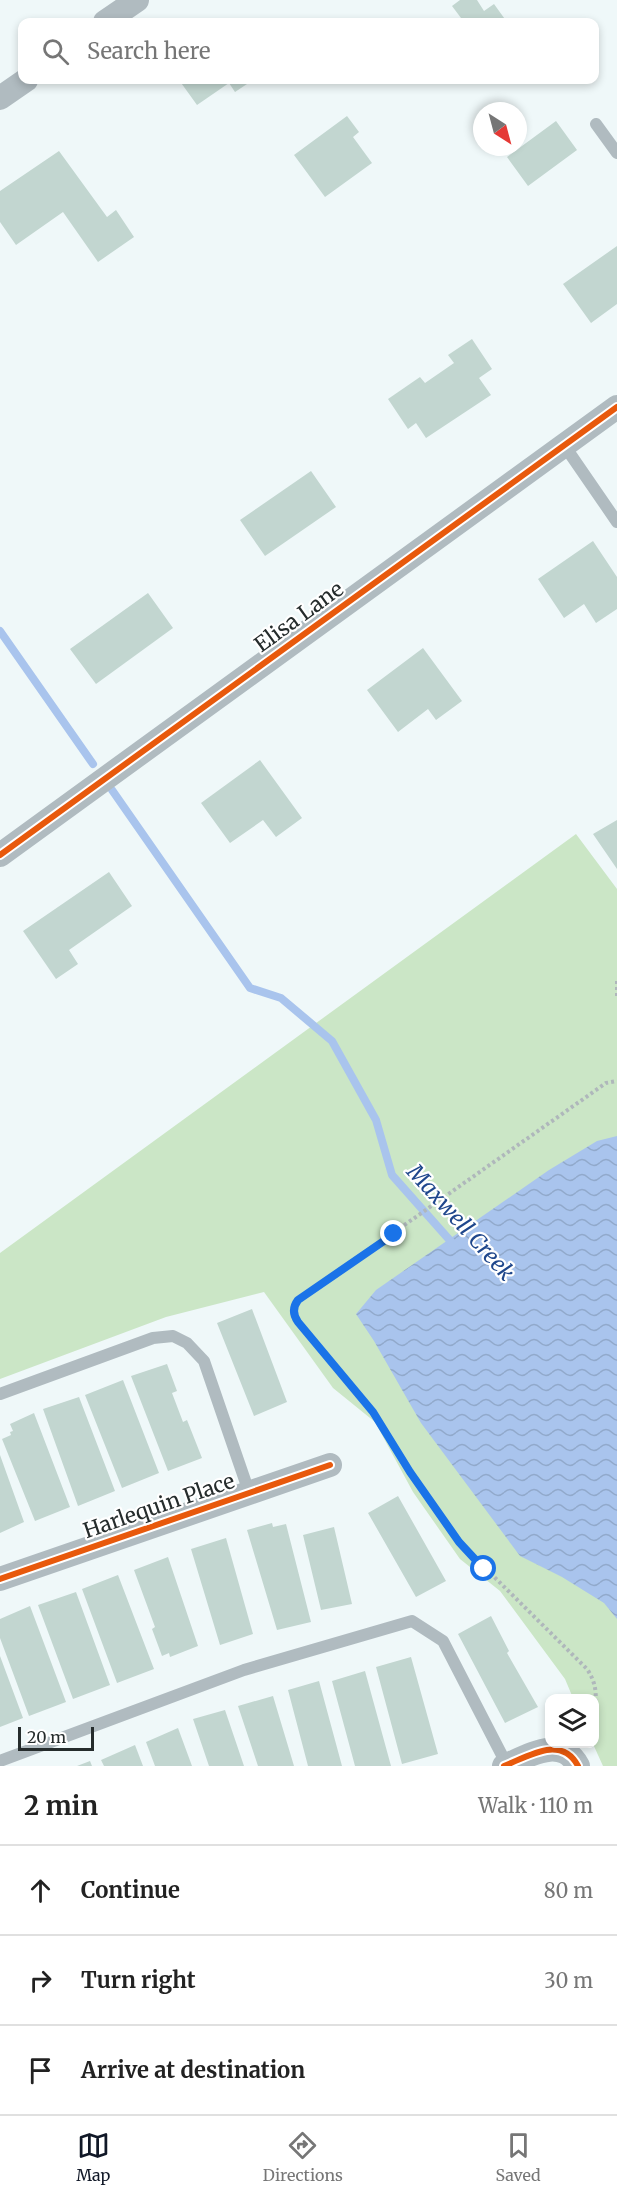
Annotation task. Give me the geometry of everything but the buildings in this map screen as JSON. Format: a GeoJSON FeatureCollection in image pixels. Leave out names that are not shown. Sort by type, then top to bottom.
{"type":"FeatureCollection","features":[{"type":"Feature","properties":{"kind":"street"},"geometry":{"type":"LineString","coordinates":[[111,18],[137,0]]}},
{"type":"Feature","properties":{"kind":"street"},"geometry":{"type":"LineString","coordinates":[[0,98],[20,84]]}},
{"type":"Feature","properties":{"kind":"street","name":"Elisa Lane"},"geometry":{"type":"LineString","coordinates":[[0,855],[617,407]]}},
{"type":"Feature","properties":{"kind":"street","name":"Harlequin Place"},"geometry":{"type":"LineString","coordinates":[[0,1579],[330,1465]]}},
{"type":"Feature","properties":{"kind":"street"},"geometry":{"type":"LineString","coordinates":[[505,1765],[535,1751],[559,1750],[575,1761],[578,1766]]}},
{"type":"Feature","properties":{"kind":"lane"},"geometry":{"type":"LineString","coordinates":[[596,124],[617,153]]}},
{"type":"Feature","properties":{"kind":"lane"},"geometry":{"type":"LineString","coordinates":[[564,445],[617,522]]}},
{"type":"Feature","properties":{"kind":"lane"},"geometry":{"type":"LineString","coordinates":[[0,1394],[153,1338],[173,1336],[187,1343],[204,1361],[249,1492]]}},
{"type":"Feature","properties":{"kind":"lane"},"geometry":{"type":"LineString","coordinates":[[0,1761],[244,1670],[412,1621],[443,1641],[505,1765]]}},
{"type":"Feature","properties":{"kind":"path"},"geometry":{"type":"LineString","coordinates":[[617,981],[617,999]]}},
{"type":"Feature","properties":{"kind":"path"},"geometry":{"type":"LineString","coordinates":[[597,1694],[594,1679],[588,1669],[459,1542],[410,1472],[373,1412],[349,1386],[296,1318],[294,1309],[298,1300],[453,1190],[606,1083],[617,1081]]}},
{"type":"Feature","properties":{"kind":"green space"},"geometry":{"type":"Polygon","coordinates":[[[576,834],[617,889],[617,1766],[603,1766],[595,1748],[599,1748],[599,1694],[571,1694],[565,1679],[500,1591],[460,1559],[413,1492],[375,1422],[333,1388],[264,1292],[166,1317],[0,1379],[0,1253],[576,834]]]}},
{"type":"Feature","properties":{"kind":"water"},"geometry":{"type":"Polygon","coordinates":[[[617,1136],[617,1619],[604,1603],[562,1577],[520,1556],[421,1423],[356,1314],[376,1290],[549,1170],[597,1141],[617,1136]]]}},
{"type":"Feature","properties":{"kind":"waterway","name":"Maxwell Creek"},"geometry":{"type":"LineString","coordinates":[[0,631],[93,764]]}},
{"type":"Feature","properties":{"kind":"waterway","name":"Maxwell Creek"},"geometry":{"type":"LineString","coordinates":[[112,790],[250,988],[281,998],[332,1041],[376,1120],[392,1175],[454,1245]]}},
{"type":"Feature","properties":{"kind":"cycle path"},"geometry":{"type":"LineString","coordinates":[[0,855],[617,407]]}},
{"type":"Feature","properties":{"kind":"cycle path"},"geometry":{"type":"LineString","coordinates":[[0,1579],[330,1465]]}},
{"type":"Feature","properties":{"kind":"cycle path"},"geometry":{"type":"LineString","coordinates":[[504,1766],[533,1754],[553,1750],[562,1751],[571,1756],[578,1766]]}},
{"type":"Feature","properties":{"kind":"route"},"geometry":{"type":"LineString","coordinates":[[394,1234],[298,1300],[294,1314],[349,1386],[373,1412],[410,1472],[459,1542],[484,1569]]}}]}
